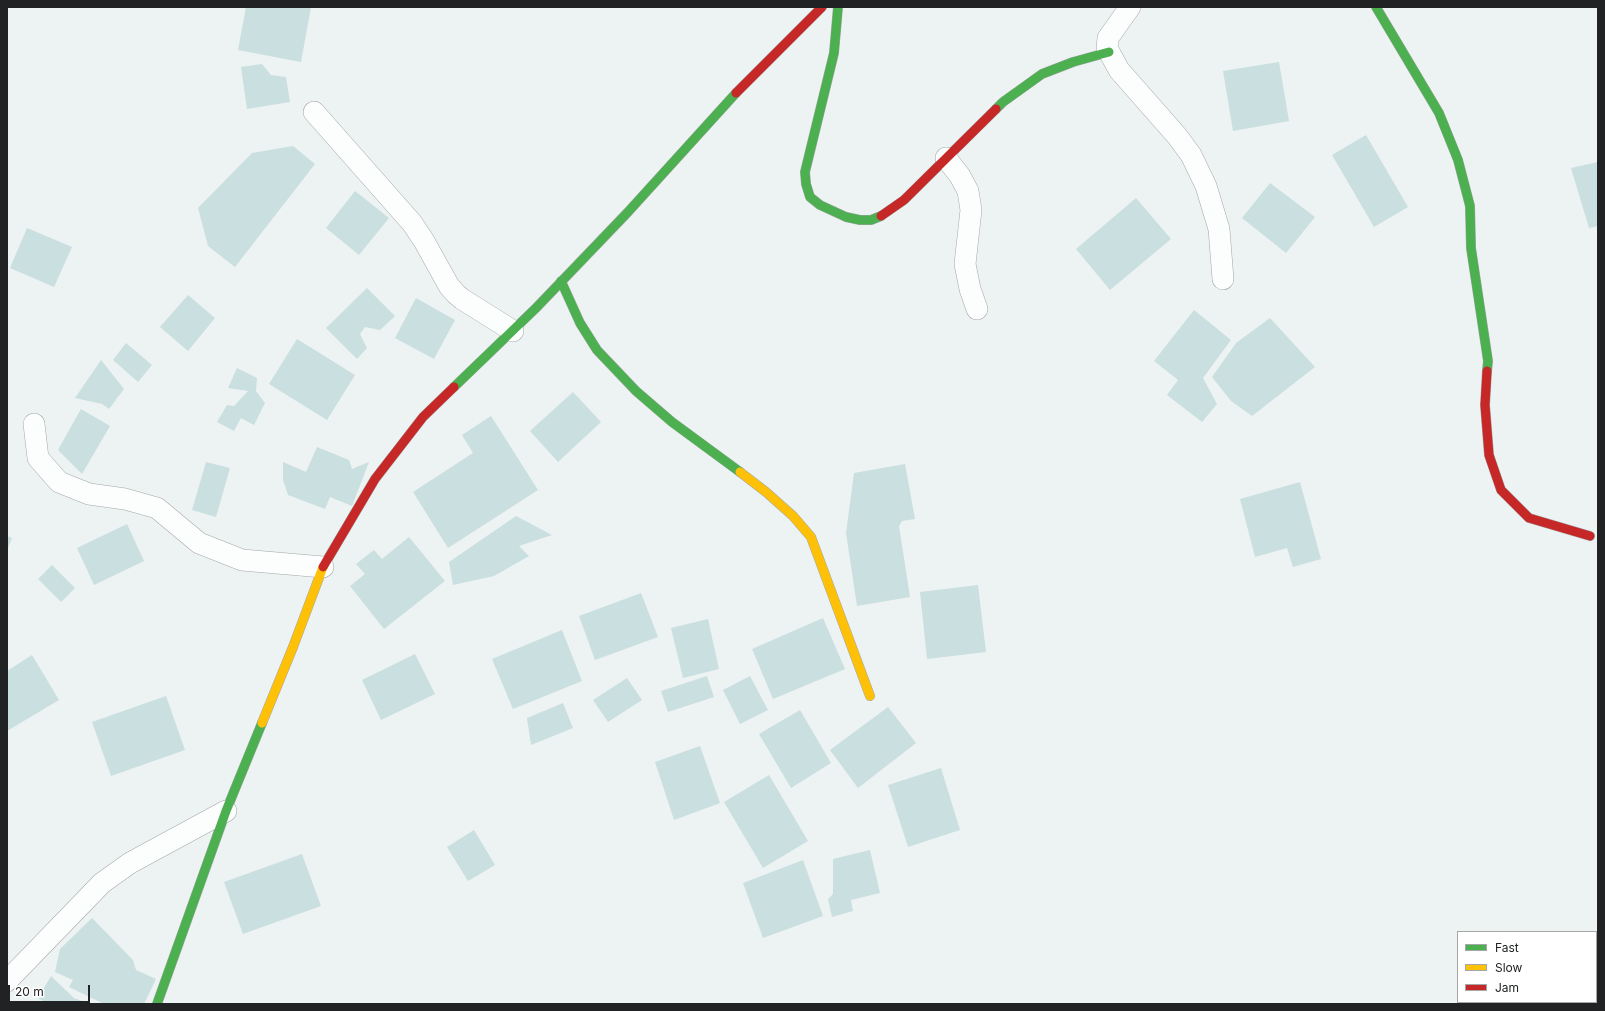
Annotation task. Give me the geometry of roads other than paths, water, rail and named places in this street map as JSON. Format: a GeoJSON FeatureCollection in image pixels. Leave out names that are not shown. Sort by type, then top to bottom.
{"type":"FeatureCollection","features":[{"type":"Feature","properties":{"kind":"street"},"geometry":{"type":"LineString","coordinates":[[156,1004],[226,811],[293,647],[323,567],[375,479],[423,417],[513,331],[628,212],[717,113],[822,7]]}},
{"type":"Feature","properties":{"kind":"street"},"geometry":{"type":"LineString","coordinates":[[838,7],[834,52],[805,172],[806,184],[810,197],[832,212],[846,217],[871,220],[882,216],[904,200],[1003,102],[1042,74],[1073,62],[1109,52]]}},
{"type":"Feature","properties":{"kind":"street"},"geometry":{"type":"LineString","coordinates":[[1130,7],[1108,38],[1106,43],[1109,52],[1128,81],[1192,155],[1206,186],[1219,229],[1223,279]]}},
{"type":"Feature","properties":{"kind":"street"},"geometry":{"type":"LineString","coordinates":[[1376,7],[1439,113],[1458,160],[1470,206],[1471,248],[1488,361],[1485,405],[1489,455],[1501,490],[1529,518],[1590,536]]}},
{"type":"Feature","properties":{"kind":"street"},"geometry":{"type":"LineString","coordinates":[[314,112],[412,224],[424,241],[449,286],[456,294],[513,331]]}},
{"type":"Feature","properties":{"kind":"street"},"geometry":{"type":"LineString","coordinates":[[946,158],[960,176],[968,191],[971,210],[966,264],[970,289],[977,309]]}},
{"type":"Feature","properties":{"kind":"street"},"geometry":{"type":"LineString","coordinates":[[561,281],[580,323],[597,350],[636,391],[672,422],[766,492],[793,516],[811,537],[870,696]]}},
{"type":"Feature","properties":{"kind":"street"},"geometry":{"type":"LineString","coordinates":[[34,424],[38,458],[59,482],[89,494],[125,499],[156,508],[199,543],[242,560],[323,567]]}},
{"type":"Feature","properties":{"kind":"street"},"geometry":{"type":"LineString","coordinates":[[7,982],[102,883],[130,863],[226,811]]}}]}
